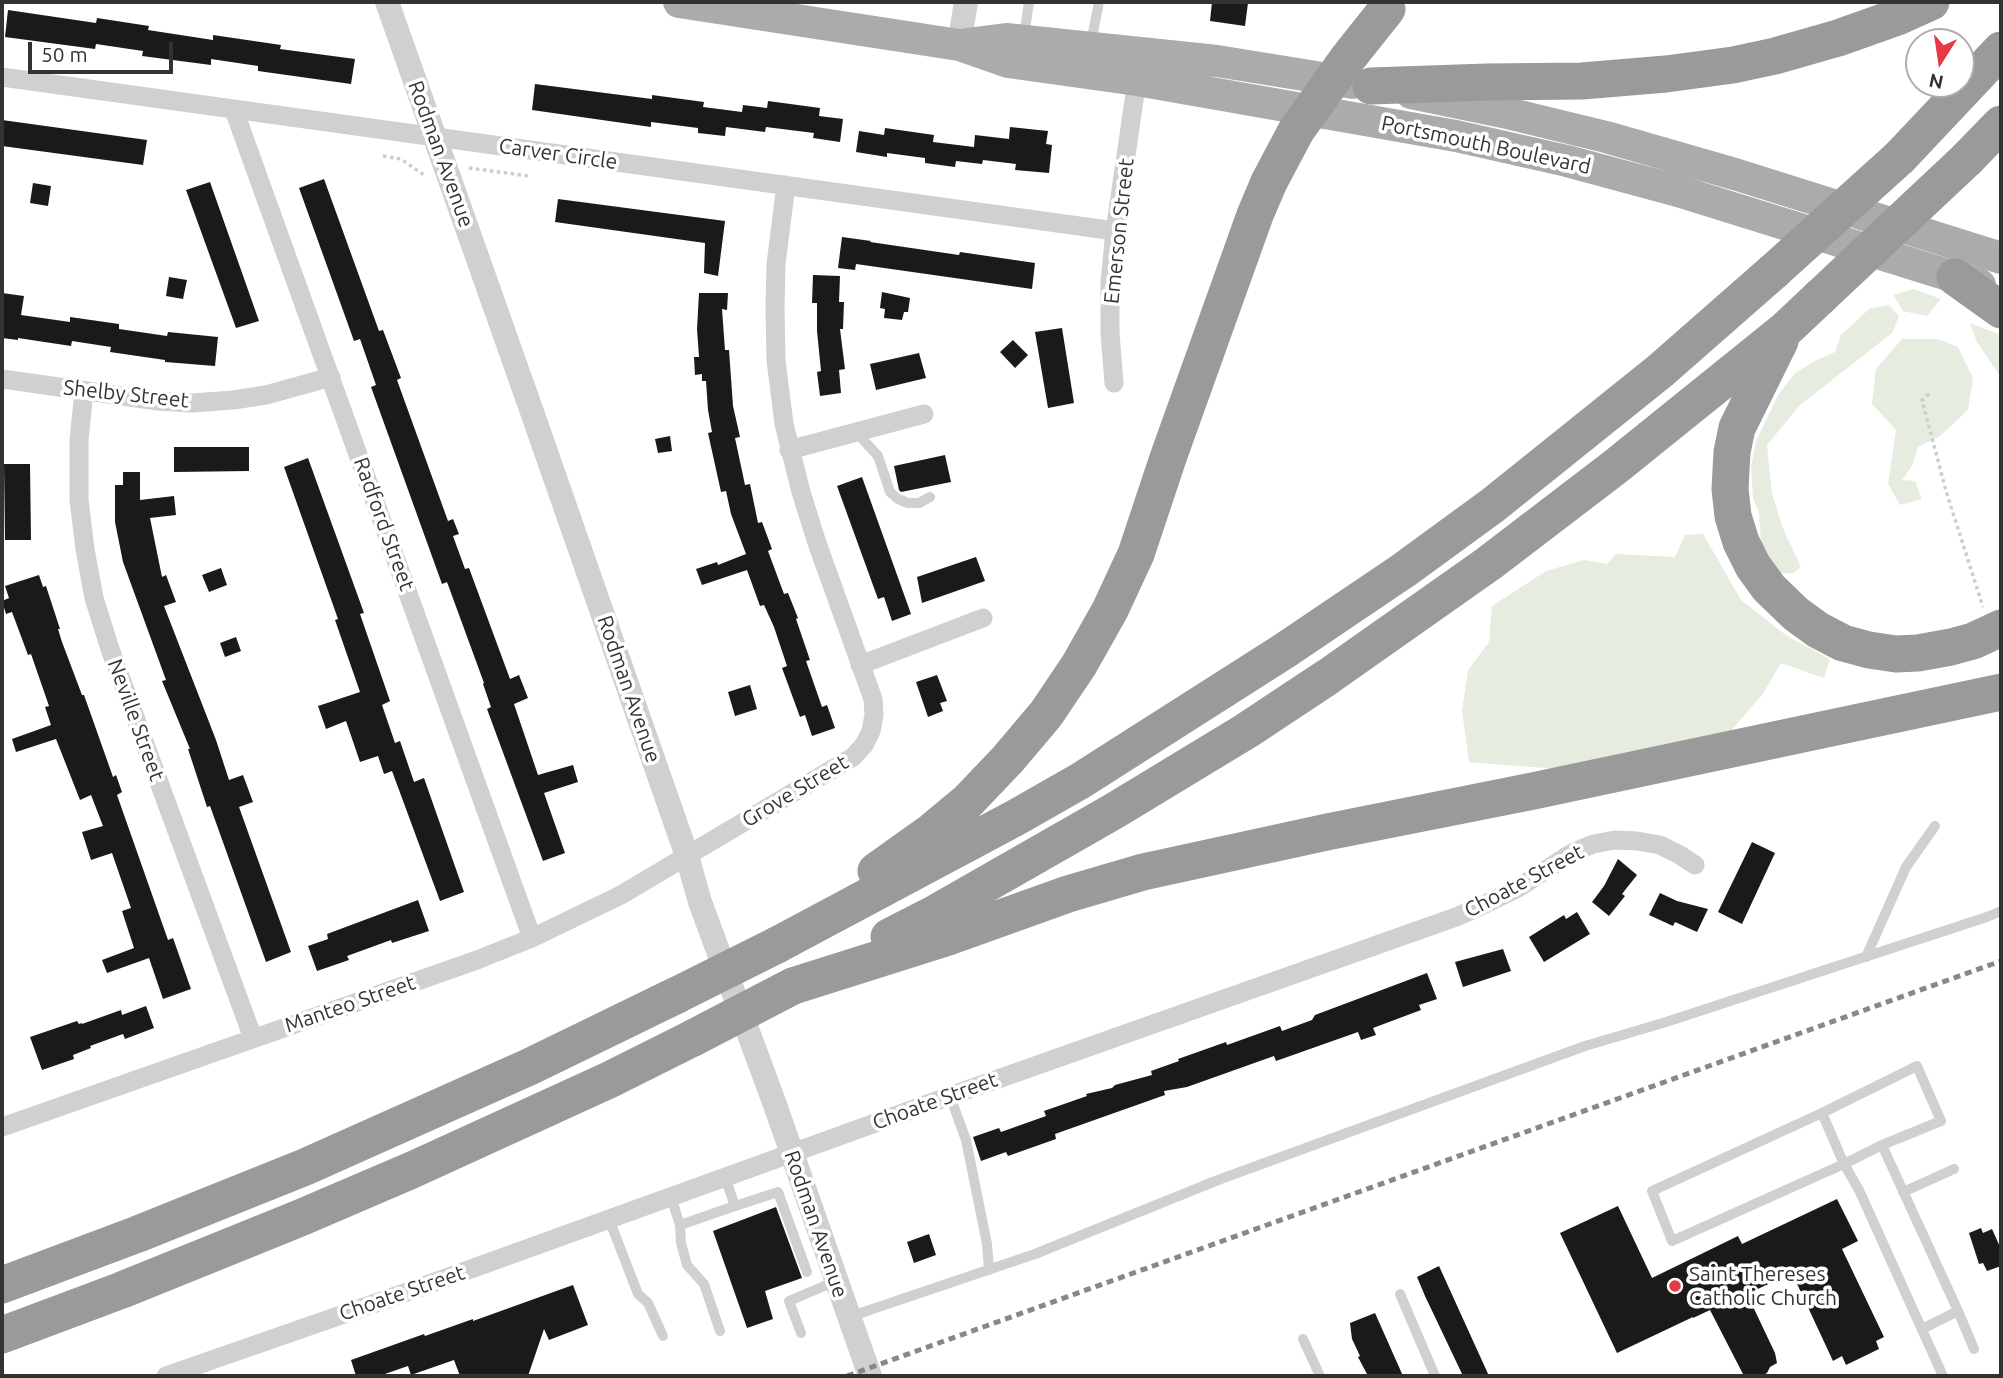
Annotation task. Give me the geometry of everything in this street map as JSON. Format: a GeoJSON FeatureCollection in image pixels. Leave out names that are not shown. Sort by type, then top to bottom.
{"type":"FeatureCollection","features":[{"type":"Feature","properties":{"kind":"highway"},"geometry":{"type":"LineString","coordinates":[[1371,86],[1582,81],[1733,65],[1838,38],[1931,2]]}},
{"type":"Feature","properties":{"kind":"highway"},"geometry":{"type":"LineString","coordinates":[[777,945],[932,831],[968,801],[1009,759],[1079,665],[1110,610],[1136,554],[1245,241],[1269,182],[1296,131],[1348,58],[1391,5]]}},
{"type":"Feature","properties":{"kind":"highway"},"geometry":{"type":"LineString","coordinates":[[2,1285],[304,1167],[529,1067],[777,945],[1003,825],[1161,731],[1404,570],[1493,505],[1660,371],[1900,157],[2001,50]]}},
{"type":"Feature","properties":{"kind":"highway"},"geometry":{"type":"LineString","coordinates":[[2,1335],[275,1229],[400,1176],[597,1086],[932,915],[1114,811],[1329,677],[1488,564],[1615,467],[1785,330],[2001,124]]}},
{"type":"Feature","properties":{"kind":"highway"},"geometry":{"type":"LineString","coordinates":[[1955,277],[2001,310]]}},
{"type":"Feature","properties":{"kind":"highway"},"geometry":{"type":"LineString","coordinates":[[1785,330],[1737,428],[1732,452],[1730,489],[1733,516],[1741,542],[1753,566],[1769,588],[1796,614],[1818,630],[1843,643],[1869,650],[1896,654],[1951,648],[1996,630]]}},
{"type":"Feature","properties":{"kind":"highway"},"geometry":{"type":"LineString","coordinates":[[793,986],[947,937],[1068,894],[1143,872],[2001,692]]}},
{"type":"Feature","properties":{"kind":"main road","name":"Portsmouth Boulevard"},"geometry":{"type":"LineString","coordinates":[[679,2],[959,46],[1008,62],[1137,80],[1456,136],[1567,161],[1678,191],[2001,292]]}},
{"type":"Feature","properties":{"kind":"main road","name":"Portsmouth Boulevard"},"geometry":{"type":"LineString","coordinates":[[959,46],[1006,39],[1217,61],[1371,86],[1503,112],[1606,137],[1738,175],[2001,258]]}},
{"type":"Feature","properties":{"kind":"street","name":"Rodman Avenue"},"geometry":{"type":"LineString","coordinates":[[387,2],[687,856],[700,902],[870,1376]]}},
{"type":"Feature","properties":{"kind":"street"},"geometry":{"type":"LineString","coordinates":[[959,46],[966,2]]}},
{"type":"Feature","properties":{"kind":"street","name":"Carver Circle"},"geometry":{"type":"LineString","coordinates":[[2,77],[1115,231]]}},
{"type":"Feature","properties":{"kind":"street","name":"Emerson Street"},"geometry":{"type":"LineString","coordinates":[[1114,383],[1110,282],[1137,80]]}},
{"type":"Feature","properties":{"kind":"street","name":"Radford Street"},"geometry":{"type":"LineString","coordinates":[[234,110],[532,938]]}},
{"type":"Feature","properties":{"kind":"street","name":"Grove Street"},"geometry":{"type":"LineString","coordinates":[[687,856],[853,757],[872,731],[873,699],[817,543],[789,450],[776,360],[775,307],[776,264],[786,185]]}},
{"type":"Feature","properties":{"kind":"street","name":"Shelby Street"},"geometry":{"type":"LineString","coordinates":[[2,379],[158,401],[205,402],[266,395],[331,377]]}},
{"type":"Feature","properties":{"kind":"street","name":"Neville Street"},"geometry":{"type":"LineString","coordinates":[[84,391],[79,440],[79,500],[94,598],[110,649],[253,1038]]}},
{"type":"Feature","properties":{"kind":"street"},"geometry":{"type":"LineString","coordinates":[[789,450],[924,414]]}},
{"type":"Feature","properties":{"kind":"street"},"geometry":{"type":"LineString","coordinates":[[860,665],[983,618]]}},
{"type":"Feature","properties":{"kind":"street","name":"Choate Street"},"geometry":{"type":"LineString","coordinates":[[166,1376],[1479,907],[1518,888],[1572,853],[1593,844],[1615,840],[1660,845],[1695,865]]}},
{"type":"Feature","properties":{"kind":"street","name":"Manteo Street"},"geometry":{"type":"LineString","coordinates":[[2,1127],[477,960],[532,938],[621,895],[687,856]]}},
{"type":"Feature","properties":{"kind":"lane"},"geometry":{"type":"LineString","coordinates":[[1023,41],[1029,2]]}},
{"type":"Feature","properties":{"kind":"lane"},"geometry":{"type":"LineString","coordinates":[[1091,47],[1099,2]]}},
{"type":"Feature","properties":{"kind":"lane"},"geometry":{"type":"LineString","coordinates":[[855,432],[878,456],[890,492],[898,499],[919,503],[930,497]]}},
{"type":"Feature","properties":{"kind":"lane"},"geometry":{"type":"LineString","coordinates":[[1866,957],[1906,867],[1935,827]]}},
{"type":"Feature","properties":{"kind":"lane"},"geometry":{"type":"LineString","coordinates":[[848,1317],[1035,1254],[1218,1180],[1586,1046],[2001,911]]}},
{"type":"Feature","properties":{"kind":"lane"},"geometry":{"type":"LineString","coordinates":[[1917,1066],[1941,1121],[1882,1145],[1672,1241],[1652,1191],[1917,1066]]}},
{"type":"Feature","properties":{"kind":"lane"},"geometry":{"type":"LineString","coordinates":[[950,1096],[966,1140],[987,1244],[989,1270]]}},
{"type":"Feature","properties":{"kind":"lane"},"geometry":{"type":"LineString","coordinates":[[1822,1113],[1943,1376]]}},
{"type":"Feature","properties":{"kind":"lane"},"geometry":{"type":"LineString","coordinates":[[1882,1145],[1974,1349]]}},
{"type":"Feature","properties":{"kind":"lane"},"geometry":{"type":"LineString","coordinates":[[1903,1192],[1954,1169]]}},
{"type":"Feature","properties":{"kind":"lane"},"geometry":{"type":"LineString","coordinates":[[725,1177],[735,1206]]}},
{"type":"Feature","properties":{"kind":"lane"},"geometry":{"type":"LineString","coordinates":[[680,1225],[778,1192],[807,1272]]}},
{"type":"Feature","properties":{"kind":"lane"},"geometry":{"type":"LineString","coordinates":[[671,1197],[680,1225],[681,1243],[687,1265],[704,1284],[720,1331]]}},
{"type":"Feature","properties":{"kind":"lane"},"geometry":{"type":"LineString","coordinates":[[609,1219],[638,1294],[648,1303],[663,1336]]}},
{"type":"Feature","properties":{"kind":"lane"},"geometry":{"type":"LineString","coordinates":[[801,1334],[789,1301],[836,1281]]}},
{"type":"Feature","properties":{"kind":"lane"},"geometry":{"type":"LineString","coordinates":[[1400,1294],[1435,1376]]}},
{"type":"Feature","properties":{"kind":"lane"},"geometry":{"type":"LineString","coordinates":[[1922,1329],[1958,1311]]}},
{"type":"Feature","properties":{"kind":"lane"},"geometry":{"type":"LineString","coordinates":[[1303,1339],[1320,1376]]}},
{"type":"Feature","properties":{"kind":"path"},"geometry":{"type":"LineString","coordinates":[[383,156],[401,159],[428,178]]}},
{"type":"Feature","properties":{"kind":"path"},"geometry":{"type":"LineString","coordinates":[[460,167],[529,176]]}},
{"type":"Feature","properties":{"kind":"path"},"geometry":{"type":"LineString","coordinates":[[1929,394],[1922,400],[1947,491],[1996,630]]}},
{"type":"Feature","properties":{"kind":"shaded area"},"geometry":{"type":"Polygon","coordinates":[[[1914,289],[1941,299],[1927,316],[1903,311],[1893,295],[1914,289]]]}},
{"type":"Feature","properties":{"kind":"shaded area"},"geometry":{"type":"Polygon","coordinates":[[[1889,305],[1899,316],[1892,333],[1799,406],[1767,445],[1772,494],[1784,531],[1801,567],[1794,573],[1779,574],[1761,543],[1759,512],[1753,498],[1751,467],[1756,441],[1778,395],[1795,373],[1835,352],[1841,335],[1869,309],[1889,305]]]}},
{"type":"Feature","properties":{"kind":"shaded area"},"geometry":{"type":"Polygon","coordinates":[[[1970,323],[2001,335],[2001,378],[1977,342],[1970,323]]]}},
{"type":"Feature","properties":{"kind":"shaded area"},"geometry":{"type":"Polygon","coordinates":[[[1902,339],[1938,339],[1958,347],[1973,378],[1968,410],[1940,436],[1918,447],[1912,466],[1902,480],[1915,481],[1922,499],[1900,505],[1888,484],[1896,430],[1872,404],[1876,369],[1902,339]]]}},
{"type":"Feature","properties":{"kind":"shaded area"},"geometry":{"type":"Polygon","coordinates":[[[1703,534],[1741,600],[1787,636],[1830,659],[1824,678],[1781,663],[1762,695],[1727,735],[1628,752],[1557,769],[1469,762],[1462,711],[1468,670],[1489,642],[1492,606],[1546,571],[1584,560],[1607,564],[1616,554],[1675,557],[1685,535],[1703,534]]]}},
{"type":"Feature","properties":{"kind":"building"},"geometry":{"type":"Polygon","coordinates":[[[1212,2],[1248,3],[1245,26],[1210,21],[1212,2]]]}},
{"type":"Feature","properties":{"kind":"building"},"geometry":{"type":"Polygon","coordinates":[[[8,10],[96,23],[97,18],[149,26],[148,30],[213,40],[213,35],[281,45],[280,49],[355,59],[351,84],[258,71],[258,66],[211,59],[211,65],[142,56],[143,51],[96,44],[95,49],[5,37],[8,10]]]}},
{"type":"Feature","properties":{"kind":"building"},"geometry":{"type":"Polygon","coordinates":[[[535,84],[652,99],[652,95],[704,102],[703,107],[742,112],[743,105],[767,108],[768,101],[820,108],[819,116],[843,119],[840,142],[813,138],[814,133],[766,127],[765,132],[726,127],[725,136],[698,133],[698,128],[651,122],[651,127],[532,110],[535,84]]]}},
{"type":"Feature","properties":{"kind":"building"},"geometry":{"type":"Polygon","coordinates":[[[2,120],[147,140],[143,165],[2,146],[2,120]]]}},
{"type":"Feature","properties":{"kind":"building"},"geometry":{"type":"Polygon","coordinates":[[[1010,127],[1048,131],[1046,144],[1052,145],[1049,173],[1015,170],[1016,164],[983,160],[982,164],[956,161],[955,167],[925,163],[925,158],[887,153],[887,157],[856,152],[859,131],[884,135],[885,128],[934,135],[933,142],[974,147],[975,135],[1009,139],[1010,127]]]}},
{"type":"Feature","properties":{"kind":"building"},"geometry":{"type":"Polygon","coordinates":[[[324,179],[379,331],[383,330],[401,378],[397,380],[448,521],[453,519],[459,534],[453,536],[465,569],[469,568],[510,679],[519,675],[528,698],[514,704],[538,775],[573,765],[578,782],[544,793],[565,853],[543,861],[487,709],[491,707],[484,683],[447,582],[442,584],[371,387],[376,385],[360,339],[354,341],[299,188],[324,179]]]}},
{"type":"Feature","properties":{"kind":"building"},"geometry":{"type":"Polygon","coordinates":[[[210,182],[259,321],[236,328],[186,190],[210,182]]]}},
{"type":"Feature","properties":{"kind":"building"},"geometry":{"type":"Polygon","coordinates":[[[33,183],[51,186],[48,206],[30,203],[33,183]]]}},
{"type":"Feature","properties":{"kind":"building"},"geometry":{"type":"Polygon","coordinates":[[[558,199],[725,221],[718,276],[704,273],[705,243],[555,222],[558,199]]]}},
{"type":"Feature","properties":{"kind":"building"},"geometry":{"type":"Polygon","coordinates":[[[842,237],[959,255],[960,252],[1035,263],[1032,289],[856,264],[855,270],[838,268],[842,237]]]}},
{"type":"Feature","properties":{"kind":"building"},"geometry":{"type":"Polygon","coordinates":[[[813,275],[840,276],[839,302],[844,302],[843,329],[840,329],[845,369],[839,370],[841,393],[820,396],[817,372],[821,371],[817,303],[812,303],[813,275]]]}},
{"type":"Feature","properties":{"kind":"building"},"geometry":{"type":"Polygon","coordinates":[[[169,277],[187,280],[183,299],[166,296],[169,277]]]}},
{"type":"Feature","properties":{"kind":"building"},"geometry":{"type":"Polygon","coordinates":[[[882,292],[910,298],[908,312],[904,312],[902,320],[884,318],[885,309],[880,308],[882,292]]]}},
{"type":"Feature","properties":{"kind":"building"},"geometry":{"type":"Polygon","coordinates":[[[2,293],[24,296],[21,315],[70,322],[70,317],[119,324],[119,329],[167,336],[168,332],[218,337],[215,366],[165,362],[110,352],[111,347],[72,341],[71,346],[2,338],[2,293]]]}},
{"type":"Feature","properties":{"kind":"building"},"geometry":{"type":"Polygon","coordinates":[[[699,293],[728,293],[727,310],[722,309],[725,350],[729,350],[733,406],[740,437],[735,438],[745,485],[750,484],[758,523],[762,522],[772,549],[768,551],[784,594],[788,593],[798,618],[796,619],[810,660],[806,661],[822,707],[827,705],[835,728],[812,736],[805,715],[800,717],[782,668],[787,666],[774,627],[764,605],[760,606],[747,570],[702,585],[696,569],[717,562],[718,565],[746,554],[731,514],[726,491],[721,492],[708,433],[712,432],[706,381],[702,381],[702,374],[695,375],[694,357],[699,357],[699,293]]]}},
{"type":"Feature","properties":{"kind":"building"},"geometry":{"type":"Polygon","coordinates":[[[1062,328],[1074,403],[1048,408],[1035,332],[1062,328]]]}},
{"type":"Feature","properties":{"kind":"building"},"geometry":{"type":"Polygon","coordinates":[[[1013,340],[1028,355],[1015,368],[1000,352],[1013,340]]]}},
{"type":"Feature","properties":{"kind":"building"},"geometry":{"type":"Polygon","coordinates":[[[919,353],[926,378],[876,390],[870,364],[919,353]]]}},
{"type":"Feature","properties":{"kind":"building"},"geometry":{"type":"Polygon","coordinates":[[[670,436],[672,451],[658,453],[655,439],[670,436]]]}},
{"type":"Feature","properties":{"kind":"building"},"geometry":{"type":"Polygon","coordinates":[[[174,447],[249,447],[249,471],[174,472],[174,447]]]}},
{"type":"Feature","properties":{"kind":"building"},"geometry":{"type":"Polygon","coordinates":[[[945,455],[951,482],[901,492],[899,490],[894,466],[945,455]]]}},
{"type":"Feature","properties":{"kind":"building"},"geometry":{"type":"Polygon","coordinates":[[[308,458],[364,613],[360,614],[390,701],[382,705],[395,743],[400,741],[414,782],[424,778],[464,892],[440,901],[392,771],[384,774],[378,756],[360,762],[346,721],[326,729],[318,706],[360,692],[335,620],[338,619],[284,467],[308,458]]]}},
{"type":"Feature","properties":{"kind":"building"},"geometry":{"type":"Polygon","coordinates":[[[4,464],[30,464],[31,540],[5,540],[4,464]]]}},
{"type":"Feature","properties":{"kind":"building"},"geometry":{"type":"Polygon","coordinates":[[[123,472],[140,472],[140,500],[174,496],[176,515],[150,518],[162,577],[166,575],[176,602],[164,606],[229,780],[243,775],[253,802],[239,807],[291,952],[266,962],[210,806],[207,807],[190,749],[162,681],[166,680],[123,562],[115,522],[115,485],[123,485],[123,472]]]}},
{"type":"Feature","properties":{"kind":"building"},"geometry":{"type":"Polygon","coordinates":[[[862,477],[911,614],[892,621],[884,597],[878,599],[837,486],[862,477]]]}},
{"type":"Feature","properties":{"kind":"building"},"geometry":{"type":"Polygon","coordinates":[[[976,557],[985,581],[922,603],[917,577],[976,557]]]}},
{"type":"Feature","properties":{"kind":"building"},"geometry":{"type":"Polygon","coordinates":[[[221,568],[227,585],[209,592],[202,575],[221,568]]]}},
{"type":"Feature","properties":{"kind":"building"},"geometry":{"type":"Polygon","coordinates":[[[39,575],[43,587],[46,586],[62,642],[113,777],[116,775],[122,792],[117,795],[168,940],[173,938],[191,989],[163,999],[149,958],[107,973],[102,960],[134,948],[122,911],[131,908],[112,853],[91,860],[82,832],[103,826],[91,795],[80,800],[56,739],[16,752],[12,739],[51,725],[45,707],[49,706],[31,654],[28,655],[12,612],[6,614],[2,601],[9,598],[5,586],[39,575]]]}},
{"type":"Feature","properties":{"kind":"building"},"geometry":{"type":"Polygon","coordinates":[[[236,637],[241,651],[225,657],[220,643],[236,637]]]}},
{"type":"Feature","properties":{"kind":"building"},"geometry":{"type":"Polygon","coordinates":[[[937,675],[947,701],[940,703],[943,711],[928,717],[916,682],[937,675]]]}},
{"type":"Feature","properties":{"kind":"building"},"geometry":{"type":"Polygon","coordinates":[[[750,685],[757,709],[735,716],[728,692],[750,685]]]}},
{"type":"Feature","properties":{"kind":"building"},"geometry":{"type":"Polygon","coordinates":[[[1752,842],[1775,853],[1742,924],[1718,912],[1752,842]]]}},
{"type":"Feature","properties":{"kind":"building"},"geometry":{"type":"Polygon","coordinates":[[[1618,859],[1637,875],[1609,916],[1592,902],[1618,859]]]}},
{"type":"Feature","properties":{"kind":"building"},"geometry":{"type":"Polygon","coordinates":[[[1660,893],[1677,901],[1708,909],[1697,932],[1675,922],[1673,926],[1649,915],[1660,893]]]}},
{"type":"Feature","properties":{"kind":"building"},"geometry":{"type":"Polygon","coordinates":[[[418,900],[429,931],[392,943],[391,940],[347,956],[349,960],[317,971],[308,946],[328,939],[327,934],[418,900]]]}},
{"type":"Feature","properties":{"kind":"building"},"geometry":{"type":"Polygon","coordinates":[[[1577,912],[1590,934],[1544,962],[1529,937],[1564,915],[1566,919],[1577,912]]]}},
{"type":"Feature","properties":{"kind":"building"},"geometry":{"type":"Polygon","coordinates":[[[1503,949],[1511,971],[1463,987],[1455,962],[1503,949]]]}},
{"type":"Feature","properties":{"kind":"building"},"geometry":{"type":"Polygon","coordinates":[[[1427,973],[1437,999],[1419,1005],[1421,1010],[1373,1028],[1376,1035],[1361,1040],[1358,1032],[1276,1061],[1274,1056],[1187,1087],[1164,1091],[1165,1095],[1055,1134],[1056,1139],[1008,1156],[1006,1152],[981,1161],[973,1137],[999,1128],[1001,1132],[1046,1116],[1044,1111],[1087,1096],[1086,1094],[1152,1075],[1151,1071],[1226,1042],[1227,1045],[1280,1026],[1282,1031],[1312,1020],[1315,1015],[1427,973]]]}},
{"type":"Feature","properties":{"kind":"building"},"geometry":{"type":"Polygon","coordinates":[[[146,1006],[154,1028],[125,1039],[123,1034],[90,1046],[91,1048],[73,1055],[74,1059],[42,1070],[30,1037],[77,1021],[82,1024],[121,1010],[122,1015],[146,1006]]]}},
{"type":"Feature","properties":{"kind":"building","name":"Saint Thereses Catholic Church"},"geometry":{"type":"Polygon","coordinates":[[[1837,1199],[1858,1241],[1842,1249],[1884,1337],[1876,1341],[1879,1349],[1846,1365],[1842,1356],[1833,1361],[1792,1273],[1747,1294],[1775,1353],[1777,1363],[1762,1376],[1744,1376],[1710,1310],[1617,1353],[1560,1233],[1618,1206],[1652,1278],[1738,1236],[1742,1244],[1837,1199]]]}},
{"type":"Feature","properties":{"kind":"building"},"geometry":{"type":"Polygon","coordinates":[[[776,1207],[802,1278],[765,1291],[773,1319],[747,1328],[713,1231],[776,1207]]]}},
{"type":"Feature","properties":{"kind":"building"},"geometry":{"type":"Polygon","coordinates":[[[1981,1228],[1983,1233],[1992,1229],[2001,1249],[2001,1266],[1987,1271],[1983,1263],[1979,1264],[1969,1233],[1981,1228]]]}},
{"type":"Feature","properties":{"kind":"building"},"geometry":{"type":"Polygon","coordinates":[[[929,1234],[936,1255],[914,1263],[907,1242],[929,1234]]]}},
{"type":"Feature","properties":{"kind":"building"},"geometry":{"type":"Polygon","coordinates":[[[1439,1266],[1489,1376],[1463,1376],[1425,1296],[1417,1277],[1439,1266]]]}},
{"type":"Feature","properties":{"kind":"building"},"geometry":{"type":"Polygon","coordinates":[[[573,1285],[588,1325],[549,1340],[544,1329],[528,1376],[460,1376],[454,1360],[411,1375],[408,1366],[379,1376],[356,1376],[351,1360],[573,1285]]]}},
{"type":"Feature","properties":{"kind":"building"},"geometry":{"type":"Polygon","coordinates":[[[1375,1313],[1403,1376],[1368,1376],[1358,1357],[1360,1356],[1352,1339],[1350,1323],[1375,1313]]]}},
{"type":"Feature","properties":{"kind":"railway"},"geometry":{"type":"LineString","coordinates":[[847,1376],[2001,961]]}},
{"type":"Feature","properties":{"kind":"place","name":"Saint Thereses Catholic Church"},"geometry":{"type":"Point","coordinates":[1675,1286]}}]}
